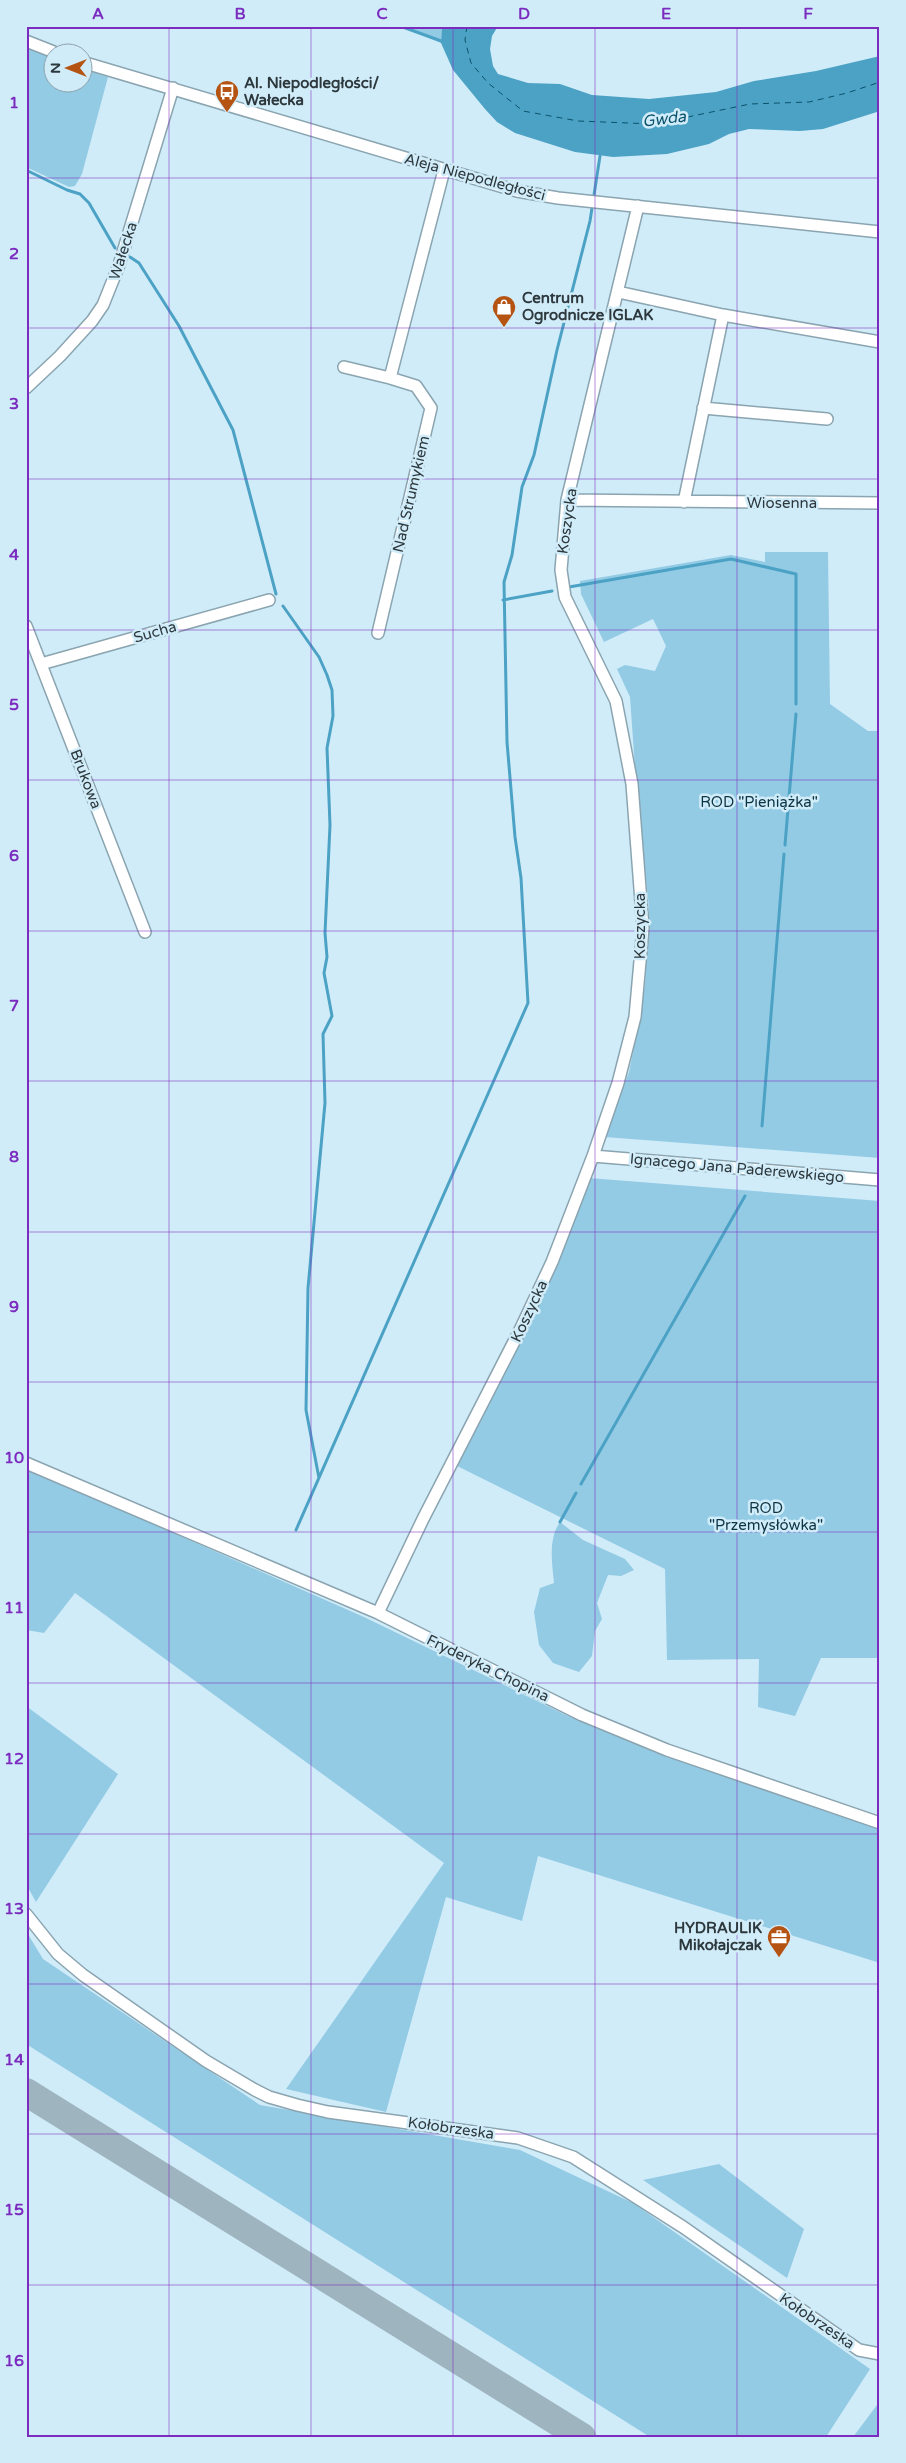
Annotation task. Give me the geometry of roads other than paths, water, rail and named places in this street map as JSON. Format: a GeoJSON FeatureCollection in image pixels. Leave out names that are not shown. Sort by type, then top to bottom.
{"type":"FeatureCollection","features":[{"type":"Feature","properties":{"kind":"street"},"geometry":{"type":"LineString","coordinates":[[26,42],[42,48]]}},
{"type":"Feature","properties":{"kind":"street","name":"Aleja Niepodległości"},"geometry":{"type":"LineString","coordinates":[[92,65],[518,191],[582,201],[880,232]]}},
{"type":"Feature","properties":{"kind":"street","name":"Wałecka"},"geometry":{"type":"LineString","coordinates":[[26,388],[92,322],[103,306],[119,265],[173,88]]}},
{"type":"Feature","properties":{"kind":"street"},"geometry":{"type":"LineString","coordinates":[[390,378],[444,170]]}},
{"type":"Feature","properties":{"kind":"street","name":"Koszycka"},"geometry":{"type":"LineString","coordinates":[[378,1613],[423,1519],[521,1328],[552,1262],[593,1156],[618,1083],[635,1017],[643,928],[632,784],[616,701],[567,601],[561,582],[561,555],[567,500],[638,206]]}},
{"type":"Feature","properties":{"kind":"street"},"geometry":{"type":"LineString","coordinates":[[618,292],[723,315],[880,342]]}},
{"type":"Feature","properties":{"kind":"street"},"geometry":{"type":"LineString","coordinates":[[684,502],[723,315]]}},
{"type":"Feature","properties":{"kind":"street","name":"Nad Strumykiem"},"geometry":{"type":"LineString","coordinates":[[344,367],[416,386],[431,408],[378,633]]}},
{"type":"Feature","properties":{"kind":"street"},"geometry":{"type":"LineString","coordinates":[[703,408],[827,419]]}},
{"type":"Feature","properties":{"kind":"street","name":"Wiosenna"},"geometry":{"type":"LineString","coordinates":[[567,500],[880,503]]}},
{"type":"Feature","properties":{"kind":"street","name":"Sucha"},"geometry":{"type":"LineString","coordinates":[[41,664],[269,600]]}},
{"type":"Feature","properties":{"kind":"street","name":"Brukowa"},"geometry":{"type":"LineString","coordinates":[[26,626],[145,932]]}},
{"type":"Feature","properties":{"kind":"street","name":"Ignacego Jana Paderewskiego"},"geometry":{"type":"LineString","coordinates":[[593,1156],[880,1180]]}},
{"type":"Feature","properties":{"kind":"street","name":"Fryderyka Chopina"},"geometry":{"type":"LineString","coordinates":[[26,1463],[378,1613],[582,1715],[667,1750],[880,1823]]}},
{"type":"Feature","properties":{"kind":"street","name":"Kołobrzeska"},"geometry":{"type":"LineString","coordinates":[[26,1914],[58,1954],[83,1975],[206,2061],[255,2090],[269,2097],[297,2106],[328,2112],[518,2138],[573,2157],[683,2226],[859,2350],[880,2354]]}},
{"type":"Feature","properties":{"kind":"water","name":"Gwda"},"geometry":{"type":"Polygon","coordinates":[[[442,26],[498,26],[492,36],[490,49],[493,66],[498,74],[528,83],[560,84],[592,95],[649,99],[716,92],[754,81],[816,71],[880,56],[880,111],[823,129],[800,131],[749,129],[729,134],[709,144],[667,154],[613,157],[575,152],[515,133],[497,122],[453,70],[441,43],[442,26]]]}},
{"type":"Feature","properties":{"kind":"waterway"},"geometry":{"type":"LineString","coordinates":[[400,26],[444,42]]}},
{"type":"Feature","properties":{"kind":"waterway"},"geometry":{"type":"LineString","coordinates":[[296,1530],[528,1003],[521,878],[515,837],[507,742],[504,582],[512,555],[522,487],[534,455],[557,350],[590,221],[600,156]]}},
{"type":"Feature","properties":{"kind":"waterway"},"geometry":{"type":"LineString","coordinates":[[26,170],[67,190],[80,194],[89,203],[115,248]]}},
{"type":"Feature","properties":{"kind":"waterway"},"geometry":{"type":"LineString","coordinates":[[130,257],[139,263],[179,326],[233,430],[276,594]]}},
{"type":"Feature","properties":{"kind":"waterway"},"geometry":{"type":"LineString","coordinates":[[569,587],[731,559],[796,574],[796,704]]}},
{"type":"Feature","properties":{"kind":"waterway"},"geometry":{"type":"LineString","coordinates":[[503,600],[552,591]]}},
{"type":"Feature","properties":{"kind":"waterway"},"geometry":{"type":"LineString","coordinates":[[283,606],[319,657],[332,690],[333,716],[327,748],[330,825],[325,933],[327,957],[324,973],[332,1016],[323,1034],[325,1103],[308,1288],[306,1410],[319,1478]]}},
{"type":"Feature","properties":{"kind":"waterway"},"geometry":{"type":"LineString","coordinates":[[785,845],[796,714]]}},
{"type":"Feature","properties":{"kind":"waterway"},"geometry":{"type":"LineString","coordinates":[[762,1126],[784,854]]}},
{"type":"Feature","properties":{"kind":"waterway"},"geometry":{"type":"LineString","coordinates":[[581,1484],[745,1196]]}},
{"type":"Feature","properties":{"kind":"waterway"},"geometry":{"type":"LineString","coordinates":[[560,1522],[576,1493]]}},
{"type":"Feature","properties":{"kind":"place","name":"Al. Niepodległości/ Wałecka"},"geometry":{"type":"Point","coordinates":[227,113]}},
{"type":"Feature","properties":{"kind":"place","name":"Centrum Ogrodnicze IGLAK"},"geometry":{"type":"Point","coordinates":[504,328]}},
{"type":"Feature","properties":{"kind":"place","name":"HYDRAULIK Mikołajczak"},"geometry":{"type":"Point","coordinates":[779,1958]}},
{"type":"Feature","properties":{"kind":"park label","name":"ROD \"Pieniążka\""},"geometry":{"type":"Point","coordinates":[759,802]}},
{"type":"Feature","properties":{"kind":"park label","name":"ROD \"Przemysłówka\""},"geometry":{"type":"Point","coordinates":[766,1516]}}]}
